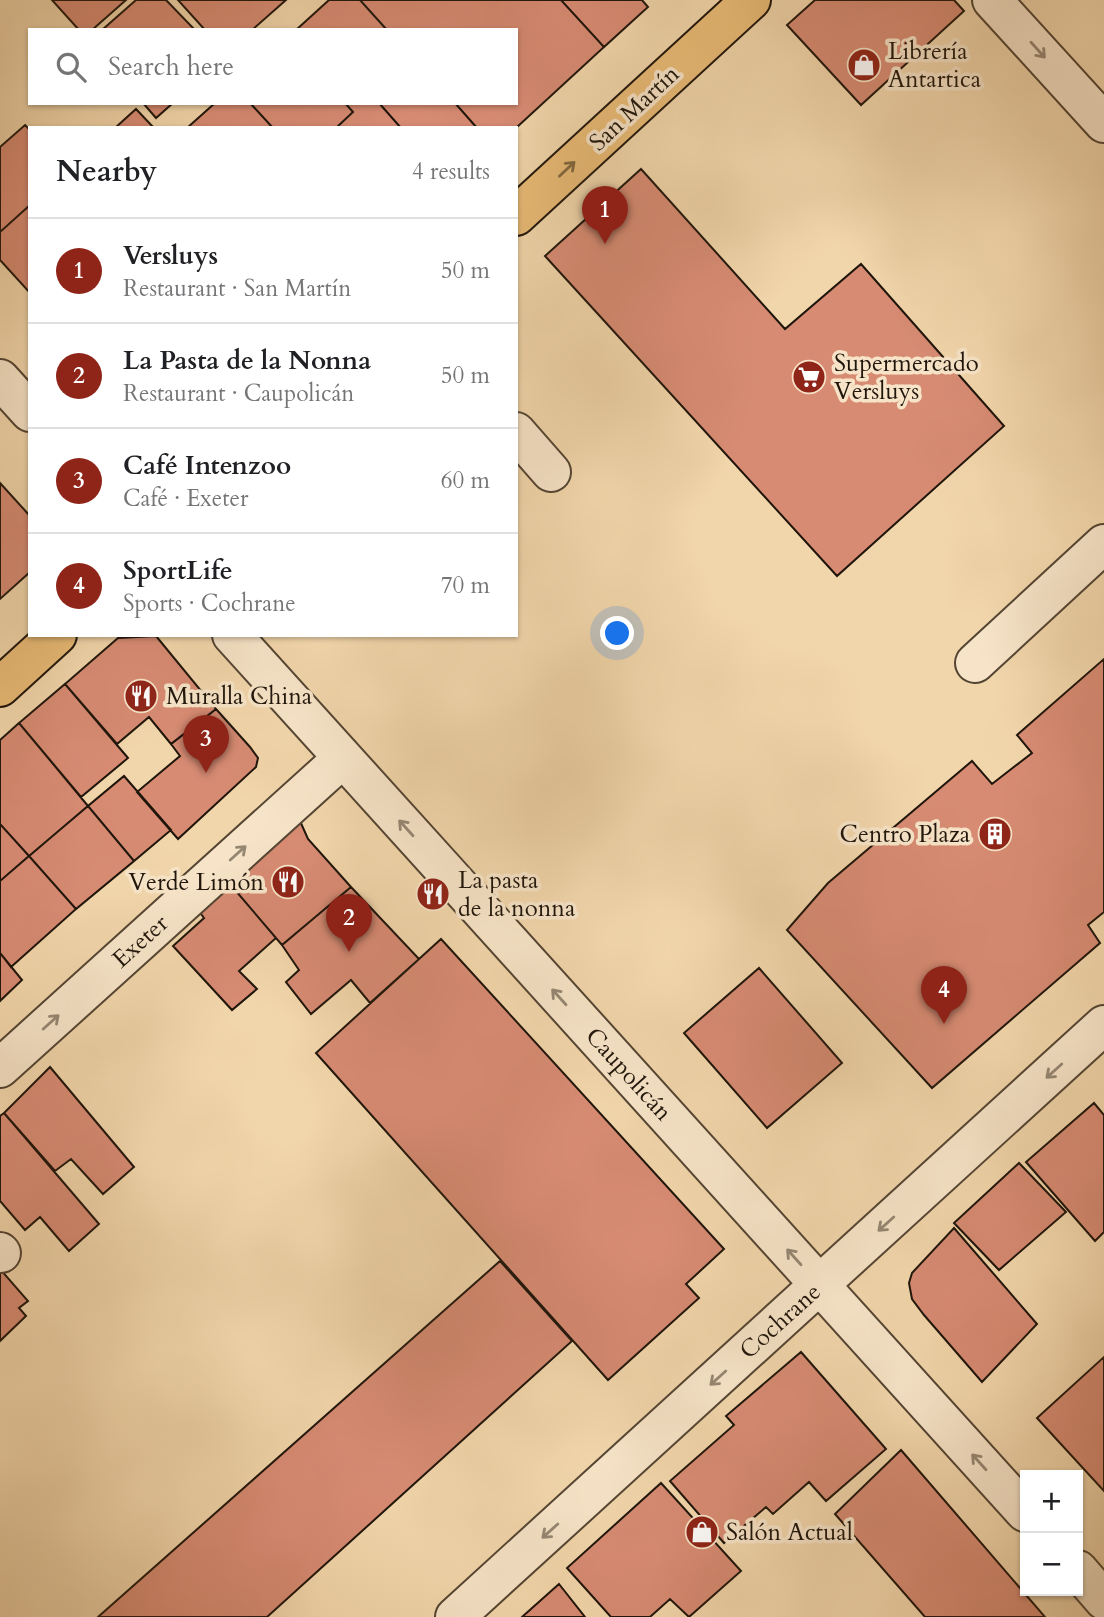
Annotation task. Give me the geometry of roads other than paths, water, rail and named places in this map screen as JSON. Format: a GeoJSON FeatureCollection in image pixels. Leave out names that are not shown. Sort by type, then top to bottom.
{"type":"FeatureCollection","features":[{"type":"Feature","properties":{"kind":"main road","name":"San Martín"},"geometry":{"type":"LineString","coordinates":[[518,214],[751,0]]}},
{"type":"Feature","properties":{"kind":"main road"},"geometry":{"type":"LineString","coordinates":[[0,687],[55,637]]}},
{"type":"Feature","properties":{"kind":"street"},"geometry":{"type":"LineString","coordinates":[[992,0],[1104,123]]}},
{"type":"Feature","properties":{"kind":"street"},"geometry":{"type":"LineString","coordinates":[[0,379],[28,410]]}},
{"type":"Feature","properties":{"kind":"street"},"geometry":{"type":"LineString","coordinates":[[518,434],[551,472]]}},
{"type":"Feature","properties":{"kind":"street"},"geometry":{"type":"LineString","coordinates":[[975,663],[1104,544]]}},
{"type":"Feature","properties":{"kind":"street","name":"Caupolicán"},"geometry":{"type":"LineString","coordinates":[[234,637],[1020,1506]]}},
{"type":"Feature","properties":{"kind":"street","name":"Exeter"},"geometry":{"type":"LineString","coordinates":[[0,1068],[343,758]]}},
{"type":"Feature","properties":{"kind":"street","name":"Cochrane"},"geometry":{"type":"LineString","coordinates":[[455,1617],[1104,1025]]}},
{"type":"Feature","properties":{"kind":"street"},"geometry":{"type":"LineString","coordinates":[[1083,1576],[1104,1600]]}},
{"type":"Feature","properties":{"kind":"place","name":"Librería Antartica"},"geometry":{"type":"Point","coordinates":[864,65]}},
{"type":"Feature","properties":{"kind":"place","name":"Versluys"},"geometry":{"type":"Point","coordinates":[605,244]}},
{"type":"Feature","properties":{"kind":"place","name":"Supermercado Versluys"},"geometry":{"type":"Point","coordinates":[809,377]}},
{"type":"Feature","properties":{"kind":"place","name":"Muralla China"},"geometry":{"type":"Point","coordinates":[141,696]}},
{"type":"Feature","properties":{"kind":"place","name":"Café Intenzoo"},"geometry":{"type":"Point","coordinates":[206,773]}},
{"type":"Feature","properties":{"kind":"place","name":"Centro Plaza"},"geometry":{"type":"Point","coordinates":[995,834]}},
{"type":"Feature","properties":{"kind":"place","name":"Verde Limón"},"geometry":{"type":"Point","coordinates":[288,882]}},
{"type":"Feature","properties":{"kind":"place","name":"La pasta de la nonna"},"geometry":{"type":"Point","coordinates":[433,894]}},
{"type":"Feature","properties":{"kind":"place","name":"La Pasta de la Nonna"},"geometry":{"type":"Point","coordinates":[349,952]}},
{"type":"Feature","properties":{"kind":"place","name":"SportLife"},"geometry":{"type":"Point","coordinates":[944,1024]}},
{"type":"Feature","properties":{"kind":"place","name":"Salón Actual"},"geometry":{"type":"Point","coordinates":[702,1532]}}]}
